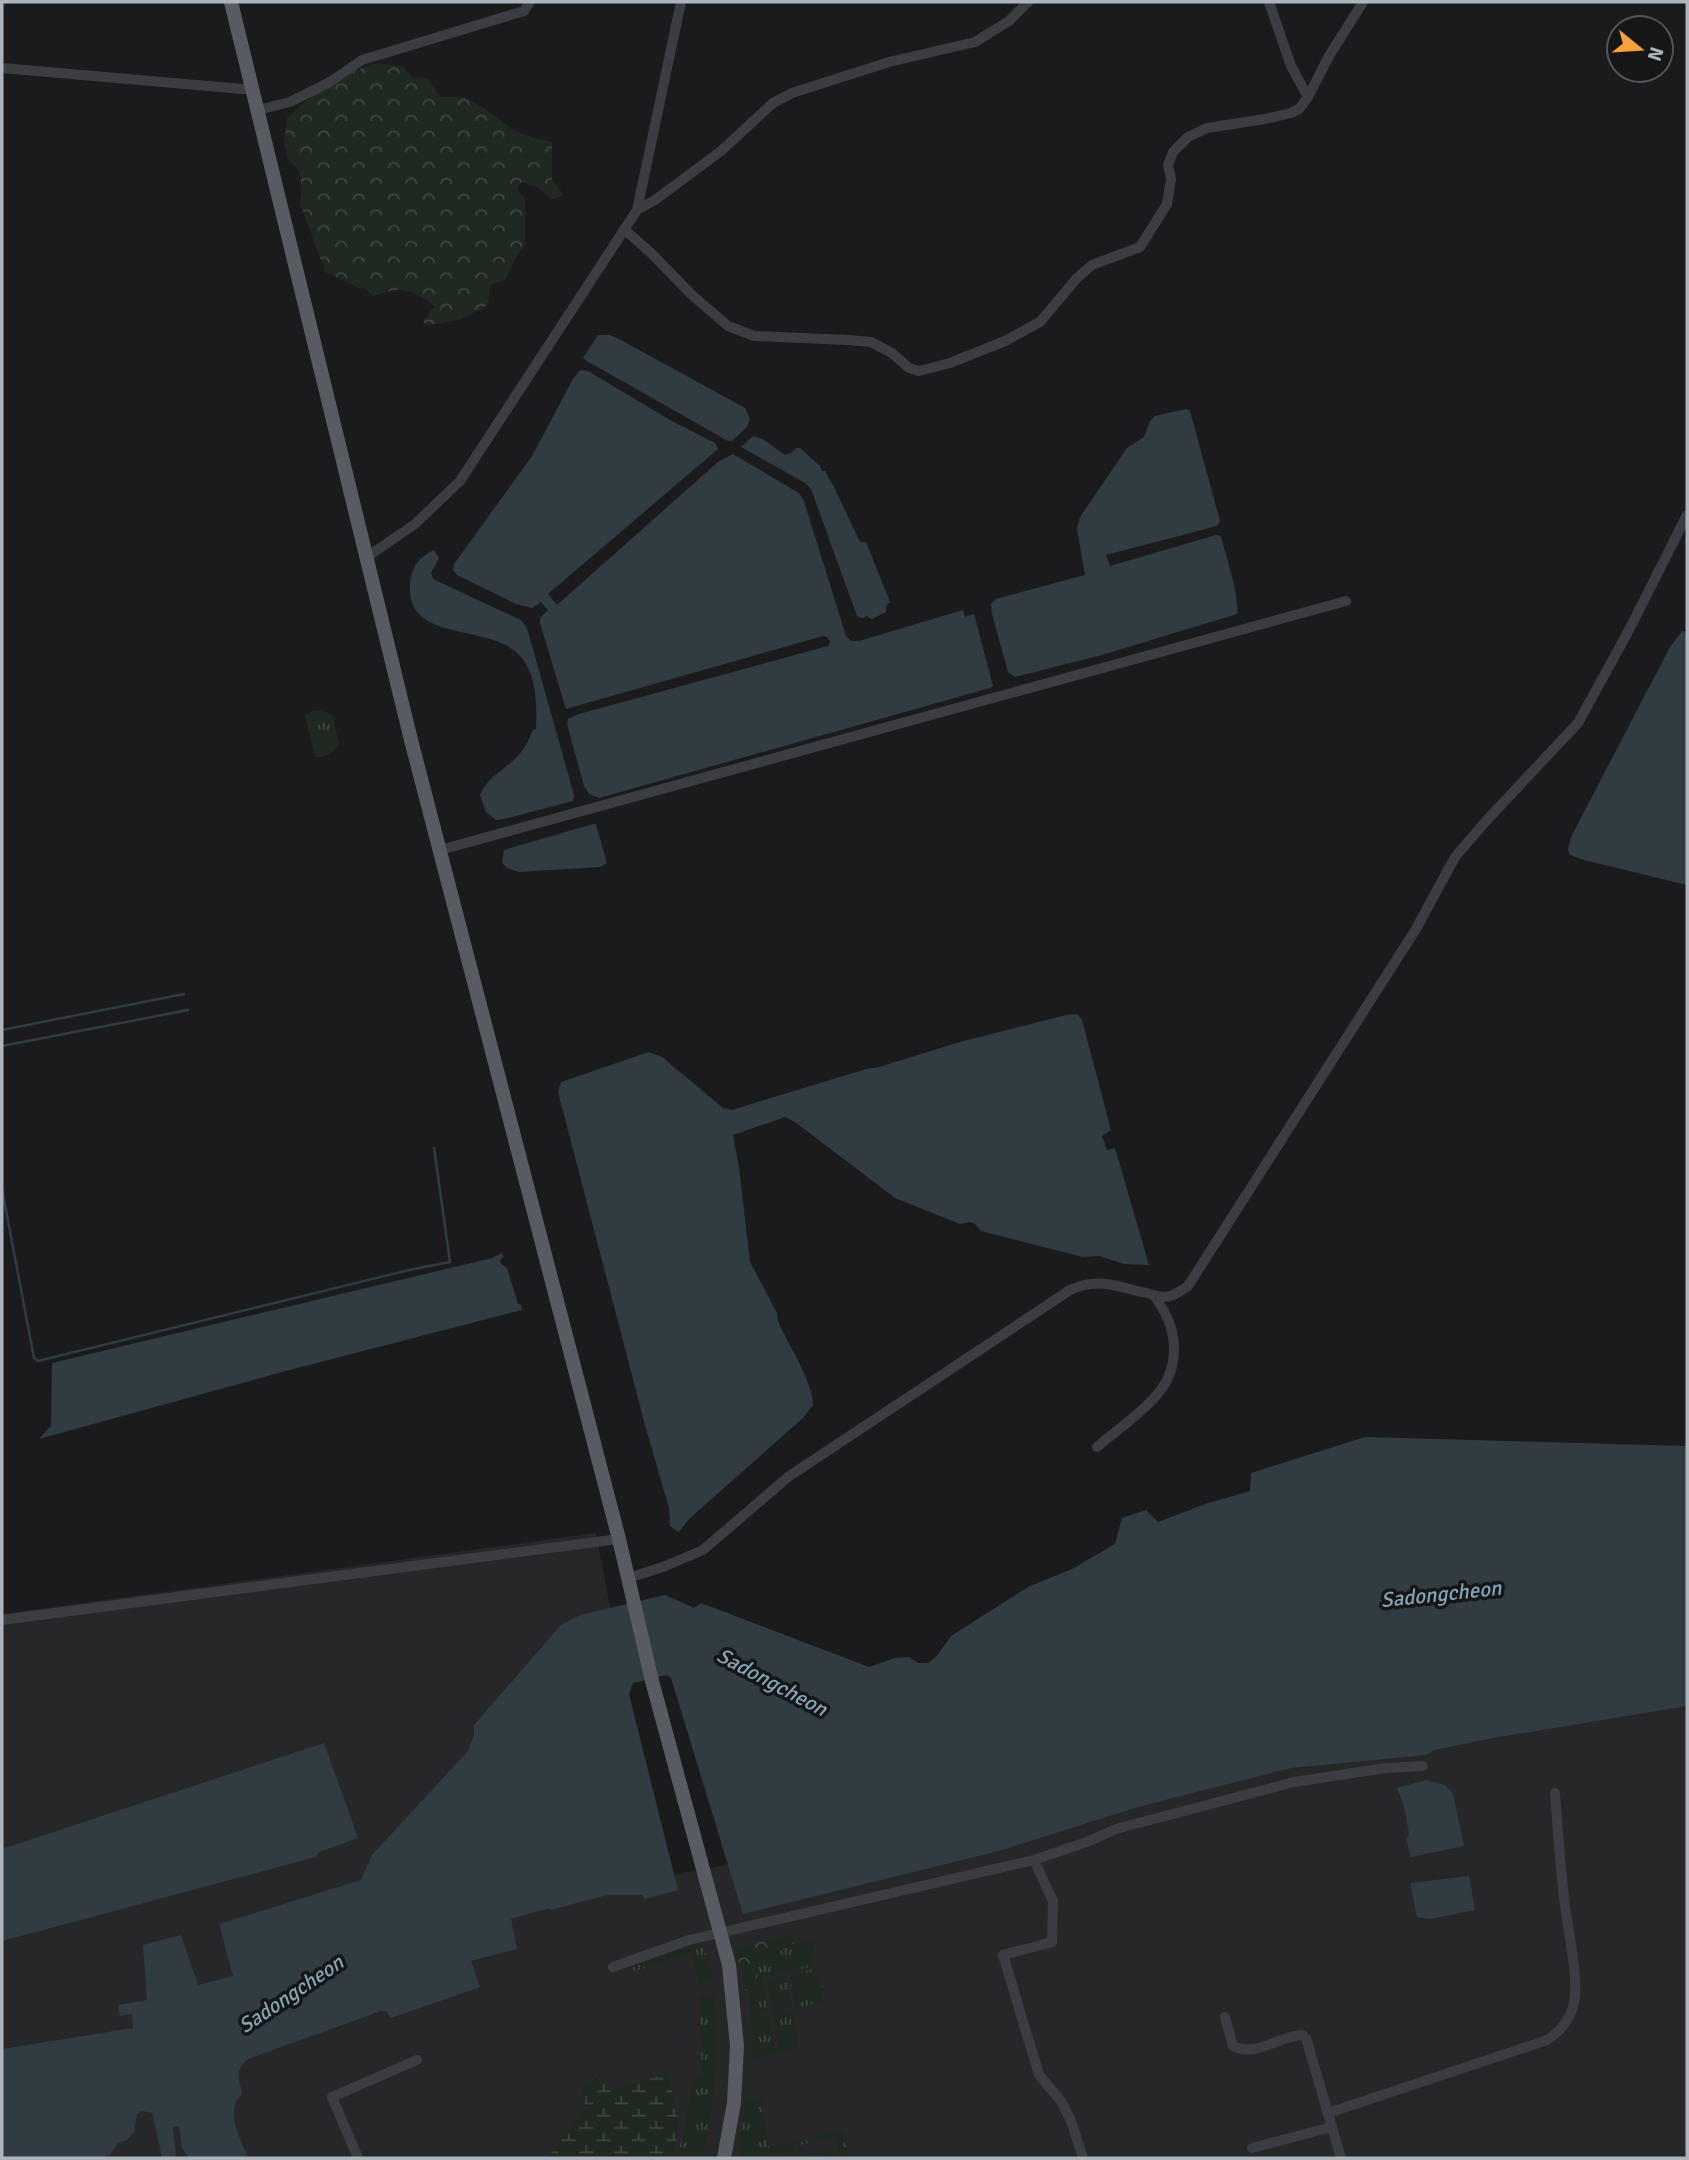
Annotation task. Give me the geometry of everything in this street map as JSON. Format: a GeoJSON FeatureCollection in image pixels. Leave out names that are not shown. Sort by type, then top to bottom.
{"type":"FeatureCollection","features":[{"type":"Feature","properties":{"kind":"main road"},"geometry":{"type":"LineString","coordinates":[[231,2],[440,850],[619,1539],[652,1681],[729,1965],[737,2046],[734,2103],[724,2158]]}},
{"type":"Feature","properties":{"kind":"street"},"geometry":{"type":"LineString","coordinates":[[258,110],[290,102],[330,82],[362,60],[524,11],[530,2]]}},
{"type":"Feature","properties":{"kind":"street"},"geometry":{"type":"LineString","coordinates":[[368,557],[415,524],[460,481],[637,211],[681,2]]}},
{"type":"Feature","properties":{"kind":"street"},"geometry":{"type":"LineString","coordinates":[[637,211],[720,152],[773,103],[792,93],[889,62],[975,42],[1009,21],[1028,2]]}},
{"type":"Feature","properties":{"kind":"street"},"geometry":{"type":"LineString","coordinates":[[1269,2],[1291,66],[1308,97]]}},
{"type":"Feature","properties":{"kind":"street"},"geometry":{"type":"LineString","coordinates":[[625,230],[728,326],[754,336],[871,342],[892,353],[909,368],[919,371],[950,363],[1005,341],[1040,321],[1077,278],[1092,265],[1140,247],[1167,204],[1171,179],[1168,165],[1173,152],[1188,137],[1207,128],[1291,113],[1299,109],[1363,2]]}},
{"type":"Feature","properties":{"kind":"street"},"geometry":{"type":"LineString","coordinates":[[2,68],[254,90]]}},
{"type":"Feature","properties":{"kind":"street"},"geometry":{"type":"LineString","coordinates":[[628,1578],[703,1550],[788,1477],[1070,1290],[1082,1284],[1097,1282],[1115,1284],[1161,1297],[1173,1297],[1188,1286],[1416,929],[1455,857],[1578,723],[1687,515]]}},
{"type":"Feature","properties":{"kind":"street"},"geometry":{"type":"LineString","coordinates":[[440,850],[1346,601]]}},
{"type":"Feature","properties":{"kind":"street"},"geometry":{"type":"LineString","coordinates":[[1097,1447],[1157,1396],[1168,1378],[1174,1356],[1174,1336],[1165,1311],[1154,1295]]}},
{"type":"Feature","properties":{"kind":"street"},"geometry":{"type":"LineString","coordinates":[[2,1620],[619,1539]]}},
{"type":"Feature","properties":{"kind":"street"},"geometry":{"type":"LineString","coordinates":[[613,1967],[690,1940],[1034,1860],[1116,1829],[1294,1782],[1386,1768],[1423,1766]]}},
{"type":"Feature","properties":{"kind":"street"},"geometry":{"type":"LineString","coordinates":[[1328,2113],[1547,2040],[1559,2032],[1572,2010],[1576,1986],[1555,1793]]}},
{"type":"Feature","properties":{"kind":"street"},"geometry":{"type":"LineString","coordinates":[[1034,1860],[1053,1901],[1052,1942],[1003,1955],[1039,2075],[1061,2101],[1083,2158]]}},
{"type":"Feature","properties":{"kind":"street"},"geometry":{"type":"LineString","coordinates":[[1225,2017],[1233,2046],[1240,2050],[1250,2050],[1292,2035],[1306,2038],[1341,2158]]}},
{"type":"Feature","properties":{"kind":"street"},"geometry":{"type":"LineString","coordinates":[[358,2158],[332,2097],[417,2060]]}},
{"type":"Feature","properties":{"kind":"street"},"geometry":{"type":"LineString","coordinates":[[1252,2148],[1332,2127]]}},
{"type":"Feature","properties":{"kind":"shaded area"},"geometry":{"type":"Polygon","coordinates":[[[596,1533],[661,1877],[1687,1686],[1687,2158],[2,2158],[2,1614],[596,1533]]]}},
{"type":"Feature","properties":{"kind":"green space"},"geometry":{"type":"Polygon","coordinates":[[[379,63],[404,67],[412,77],[427,78],[440,97],[465,97],[513,130],[552,142],[552,180],[564,195],[551,200],[539,188],[521,182],[517,189],[525,200],[525,244],[506,279],[490,285],[488,305],[460,320],[426,325],[423,321],[435,306],[418,295],[399,290],[373,296],[365,288],[359,288],[325,272],[300,203],[302,189],[299,171],[288,158],[284,144],[287,118],[330,84],[354,71],[379,63]]]}},
{"type":"Feature","properties":{"kind":"green space"},"geometry":{"type":"Polygon","coordinates":[[[321,710],[333,717],[339,744],[328,754],[315,757],[305,715],[321,710]]]}},
{"type":"Feature","properties":{"kind":"green space"},"geometry":{"type":"Polygon","coordinates":[[[794,1934],[795,1943],[776,1954],[770,1956],[764,1949],[759,1952],[761,1960],[756,1968],[758,1975],[749,1991],[745,1990],[736,1948],[794,1934]]]}},
{"type":"Feature","properties":{"kind":"green space"},"geometry":{"type":"Polygon","coordinates":[[[816,1939],[812,1954],[814,1966],[763,1978],[769,2012],[761,2014],[762,2017],[769,2015],[775,2048],[778,2047],[772,2014],[793,2010],[798,2047],[753,2060],[749,1991],[754,1984],[759,1952],[764,1949],[770,1955],[775,1954],[786,1946],[816,1939]]]}},
{"type":"Feature","properties":{"kind":"green space"},"geometry":{"type":"Polygon","coordinates":[[[696,1942],[703,1945],[713,1977],[711,1980],[699,1982],[692,1954],[631,1972],[629,1967],[639,1961],[696,1942]]]}},
{"type":"Feature","properties":{"kind":"green space"},"geometry":{"type":"Polygon","coordinates":[[[815,1969],[823,1987],[821,2002],[795,2008],[789,1975],[815,1969]]]}},
{"type":"Feature","properties":{"kind":"green space"},"geometry":{"type":"Polygon","coordinates":[[[787,1975],[792,2008],[772,2013],[766,1980],[787,1975]]]}},
{"type":"Feature","properties":{"kind":"green space"},"geometry":{"type":"Polygon","coordinates":[[[714,1995],[715,2077],[703,2158],[677,2158],[694,2076],[702,2076],[699,1996],[714,1995]]]}},
{"type":"Feature","properties":{"kind":"green space"},"geometry":{"type":"Polygon","coordinates":[[[668,2074],[680,2128],[672,2158],[548,2158],[569,2127],[587,2108],[581,2096],[585,2083],[595,2078],[612,2089],[668,2074]]]}},
{"type":"Feature","properties":{"kind":"green space"},"geometry":{"type":"Polygon","coordinates":[[[747,2097],[763,2100],[768,2146],[793,2142],[796,2158],[784,2158],[782,2152],[769,2154],[770,2158],[739,2158],[739,2141],[747,2097]]]}},
{"type":"Feature","properties":{"kind":"green space"},"geometry":{"type":"Polygon","coordinates":[[[835,2131],[844,2133],[848,2156],[799,2158],[798,2153],[802,2152],[804,2157],[838,2150],[836,2138],[802,2144],[802,2150],[797,2151],[795,2141],[807,2141],[835,2131]]]}},
{"type":"Feature","properties":{"kind":"water"},"geometry":{"type":"Polygon","coordinates":[[[598,335],[610,335],[621,340],[745,408],[750,419],[747,427],[732,441],[728,441],[587,361],[583,358],[598,335]]]}},
{"type":"Feature","properties":{"kind":"water"},"geometry":{"type":"Polygon","coordinates":[[[580,370],[588,371],[670,420],[715,443],[718,449],[548,594],[557,605],[718,462],[733,454],[799,493],[804,501],[846,636],[851,641],[859,641],[963,610],[965,617],[974,614],[993,686],[599,798],[589,794],[584,786],[567,724],[568,719],[828,646],[830,642],[823,636],[566,709],[540,623],[540,618],[548,610],[541,602],[532,608],[516,604],[457,575],[453,570],[454,564],[532,456],[580,370]]]}},
{"type":"Feature","properties":{"kind":"water"},"geometry":{"type":"Polygon","coordinates":[[[1186,409],[1190,411],[1220,521],[1217,526],[1106,555],[1110,566],[1216,535],[1221,536],[1234,587],[1237,614],[1102,655],[1015,677],[1008,672],[991,604],[996,599],[1085,575],[1077,529],[1080,517],[1127,448],[1144,437],[1150,421],[1155,416],[1186,409]]]}},
{"type":"Feature","properties":{"kind":"water"},"geometry":{"type":"Polygon","coordinates":[[[753,436],[763,439],[785,455],[800,448],[825,471],[860,542],[866,542],[890,602],[886,606],[886,612],[872,619],[857,616],[811,489],[741,447],[753,436]]]}},
{"type":"Feature","properties":{"kind":"water"},"geometry":{"type":"Polygon","coordinates":[[[434,550],[439,558],[431,573],[433,579],[521,620],[527,628],[574,795],[573,801],[504,819],[496,820],[486,812],[480,795],[483,789],[518,756],[536,729],[533,682],[521,657],[507,646],[435,625],[421,616],[412,603],[411,577],[417,563],[434,550]]]}},
{"type":"Feature","properties":{"kind":"water"},"geometry":{"type":"Polygon","coordinates":[[[1682,631],[1687,632],[1687,885],[1584,860],[1570,855],[1568,850],[1571,837],[1670,647],[1682,631]]]}},
{"type":"Feature","properties":{"kind":"water"},"geometry":{"type":"Polygon","coordinates":[[[596,824],[607,863],[600,867],[519,872],[502,863],[504,850],[596,824]]]}},
{"type":"Feature","properties":{"kind":"water"},"geometry":{"type":"Polygon","coordinates":[[[1077,1014],[1082,1020],[1111,1130],[1102,1136],[1107,1150],[1115,1148],[1149,1265],[1124,1264],[1099,1256],[1083,1257],[981,1231],[975,1224],[960,1224],[895,1198],[785,1117],[733,1135],[750,1262],[777,1313],[780,1327],[803,1372],[813,1405],[803,1418],[689,1519],[679,1532],[670,1526],[669,1508],[558,1092],[561,1082],[649,1052],[662,1057],[723,1108],[732,1110],[960,1042],[1077,1014]]]}},
{"type":"Feature","properties":{"kind":"water"},"geometry":{"type":"Polygon","coordinates":[[[502,1253],[501,1264],[507,1268],[522,1310],[39,1439],[51,1426],[52,1363],[492,1258],[502,1253]]]}},
{"type":"Feature","properties":{"kind":"water","name":"Sadongcheon"},"geometry":{"type":"Polygon","coordinates":[[[1365,1437],[1687,1446],[1687,1706],[1493,1738],[1434,1750],[1426,1755],[1291,1768],[1138,1807],[999,1851],[743,1914],[671,1678],[666,1675],[633,1683],[629,1694],[678,1890],[645,1899],[642,1895],[607,1895],[511,1919],[517,1949],[471,1961],[480,1987],[391,2018],[386,2011],[381,2011],[248,2059],[239,2071],[242,2094],[234,2108],[234,2117],[248,2158],[189,2158],[182,2148],[179,2126],[173,2127],[176,2158],[162,2158],[152,2113],[142,2111],[137,2114],[134,2132],[127,2140],[118,2143],[110,2155],[101,2158],[2,2158],[2,2049],[133,2028],[132,2014],[120,2016],[118,2005],[147,2000],[143,1945],[181,1935],[198,1985],[233,1976],[219,1924],[361,1880],[372,1855],[468,1751],[474,1735],[474,1725],[561,1625],[580,1615],[665,1595],[694,1608],[701,1603],[869,1667],[895,1658],[909,1657],[918,1663],[928,1663],[936,1657],[951,1636],[1030,1586],[1072,1569],[1115,1544],[1122,1518],[1146,1510],[1158,1522],[1250,1491],[1251,1473],[1365,1437]]]}},
{"type":"Feature","properties":{"kind":"water"},"geometry":{"type":"Polygon","coordinates":[[[324,1743],[358,1838],[319,1852],[316,1857],[2,1941],[2,1849],[324,1743]]]}},
{"type":"Feature","properties":{"kind":"water"},"geometry":{"type":"Polygon","coordinates":[[[1426,1780],[1445,1785],[1453,1794],[1464,1846],[1411,1857],[1406,1839],[1409,1834],[1404,1806],[1397,1788],[1426,1780]]]}},
{"type":"Feature","properties":{"kind":"water"},"geometry":{"type":"Polygon","coordinates":[[[1469,1876],[1475,1910],[1430,1919],[1417,1917],[1410,1883],[1469,1876]]]}},
{"type":"Feature","properties":{"kind":"waterway"},"geometry":{"type":"LineString","coordinates":[[2,1030],[184,994]]}},
{"type":"Feature","properties":{"kind":"waterway"},"geometry":{"type":"LineString","coordinates":[[2,1046],[188,1010]]}},
{"type":"Feature","properties":{"kind":"waterway"},"geometry":{"type":"LineString","coordinates":[[2,1189],[34,1358],[38,1361],[450,1262],[434,1148]]}}]}
